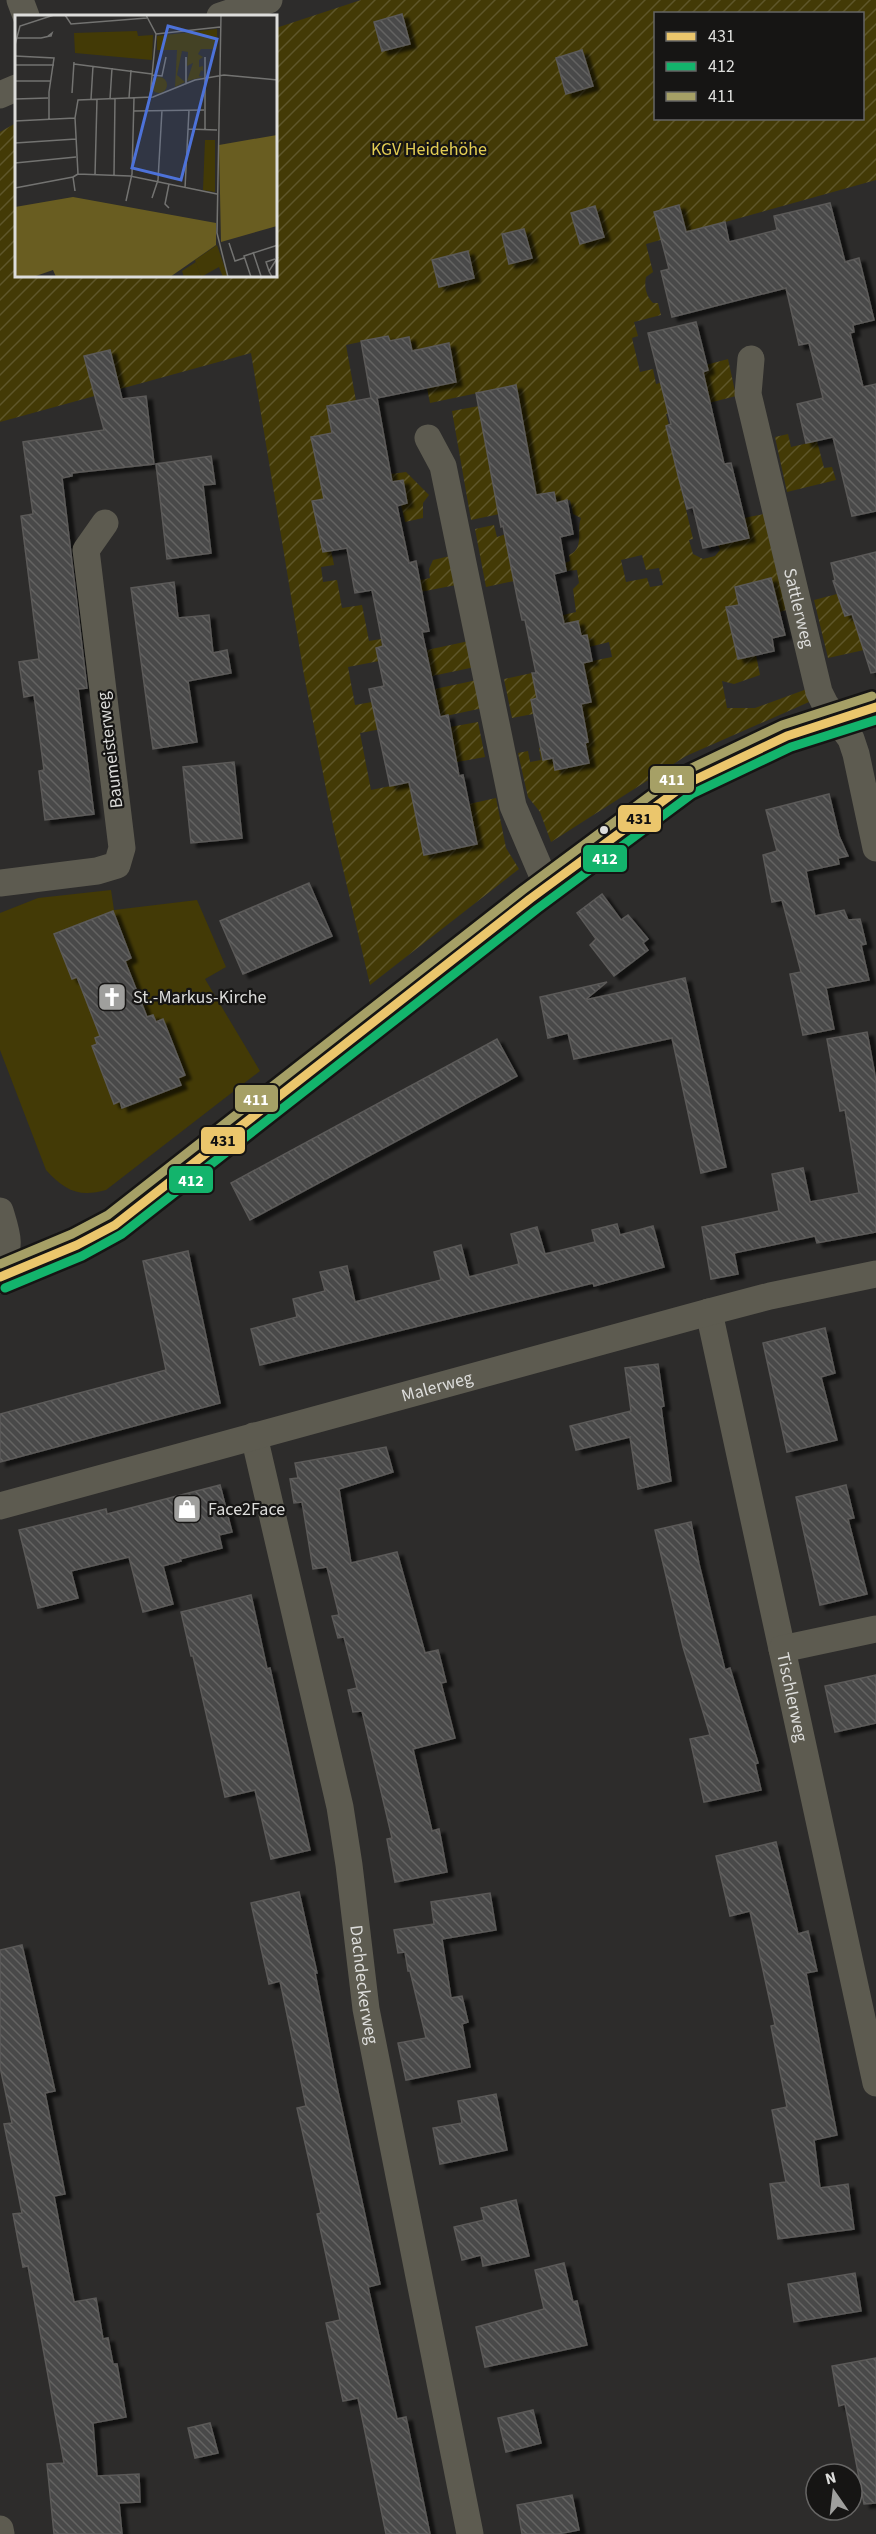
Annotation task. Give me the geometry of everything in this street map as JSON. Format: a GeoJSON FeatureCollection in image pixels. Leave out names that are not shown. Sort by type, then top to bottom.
{"type":"FeatureCollection","features":[{"type":"Feature","properties":{"kind":"street"},"geometry":{"type":"LineString","coordinates":[[20,0],[26,15]]}},
{"type":"Feature","properties":{"kind":"street"},"geometry":{"type":"LineString","coordinates":[[223,15],[269,0]]}},
{"type":"Feature","properties":{"kind":"street"},"geometry":{"type":"LineString","coordinates":[[0,95],[15,88]]}},
{"type":"Feature","properties":{"kind":"street","name":"Sattlerweg"},"geometry":{"type":"LineString","coordinates":[[751,359],[748,394],[819,692],[835,719],[851,739],[876,848]]}},
{"type":"Feature","properties":{"kind":"street"},"geometry":{"type":"LineString","coordinates":[[428,438],[443,466],[513,806],[547,886]]}},
{"type":"Feature","properties":{"kind":"street","name":"Baumeisterweg"},"geometry":{"type":"LineString","coordinates":[[0,883],[97,871],[117,865],[122,848],[86,550],[105,523]]}},
{"type":"Feature","properties":{"kind":"street"},"geometry":{"type":"LineString","coordinates":[[0,1277],[77,1245],[115,1225],[547,886],[686,784],[739,757],[835,719],[876,707]]}},
{"type":"Feature","properties":{"kind":"street"},"geometry":{"type":"LineString","coordinates":[[0,1211],[7,1234],[7,1255],[0,1269]]}},
{"type":"Feature","properties":{"kind":"street","name":"Malerweg"},"geometry":{"type":"LineString","coordinates":[[0,1506],[709,1312],[770,1296],[876,1274]]}},
{"type":"Feature","properties":{"kind":"street","name":"Tischlerweg"},"geometry":{"type":"LineString","coordinates":[[709,1312],[876,2083]]}},
{"type":"Feature","properties":{"kind":"street","name":"Dachdeckerweg"},"geometry":{"type":"LineString","coordinates":[[254,1436],[340,1807],[350,1865],[366,2009],[470,2534]]}},
{"type":"Feature","properties":{"kind":"street"},"geometry":{"type":"LineString","coordinates":[[782,1649],[876,1629]]}},
{"type":"Feature","properties":{"kind":"street"},"geometry":{"type":"LineString","coordinates":[[0,2529],[1,2534]]}},
{"type":"Feature","properties":{"kind":"green space","name":"KGV Heidehöhe"},"geometry":{"type":"Polygon","coordinates":[[[361,0],[876,0],[876,180],[646,244],[653,272],[646,277],[646,291],[653,303],[658,303],[661,315],[634,322],[638,336],[632,338],[640,372],[653,369],[656,384],[707,370],[706,365],[728,359],[736,396],[666,414],[669,425],[666,426],[693,539],[689,540],[693,554],[703,559],[715,556],[720,550],[718,545],[748,538],[744,518],[764,514],[787,610],[779,612],[771,578],[735,587],[739,605],[726,608],[738,659],[756,655],[760,675],[734,684],[722,681],[727,708],[755,708],[807,689],[809,702],[686,756],[551,842],[540,812],[528,797],[518,753],[528,751],[530,762],[541,760],[539,748],[548,746],[555,770],[589,763],[585,743],[588,742],[581,704],[591,701],[584,668],[573,670],[572,665],[612,657],[609,642],[589,647],[581,636],[578,621],[561,624],[559,616],[576,612],[573,589],[579,583],[577,570],[567,571],[565,563],[570,561],[569,555],[579,544],[581,518],[573,514],[570,500],[556,503],[554,492],[536,495],[537,506],[471,520],[452,411],[479,406],[494,489],[534,482],[516,385],[430,403],[427,388],[456,382],[449,344],[412,351],[409,337],[390,341],[388,336],[346,345],[356,401],[327,406],[329,419],[341,431],[311,437],[353,493],[312,501],[331,550],[334,565],[321,567],[323,582],[337,580],[342,608],[362,605],[369,641],[381,639],[379,661],[348,667],[355,705],[372,702],[403,725],[360,733],[371,790],[410,782],[425,855],[477,844],[469,804],[496,798],[506,848],[519,869],[370,985],[334,830],[304,675],[251,353],[0,422],[0,132],[15,124],[15,278],[278,278],[278,27],[361,0]],[[642,555],[621,560],[626,582],[647,578],[650,587],[663,585],[659,568],[646,570],[642,555]]]}},
{"type":"Feature","properties":{"kind":"green space"},"geometry":{"type":"Polygon","coordinates":[[[788,434],[791,447],[817,441],[824,468],[832,467],[836,480],[787,492],[775,437],[788,434]]]}},
{"type":"Feature","properties":{"kind":"green space"},"geometry":{"type":"Polygon","coordinates":[[[406,472],[429,495],[423,503],[423,518],[405,522],[401,505],[407,503],[403,481],[392,482],[391,474],[406,472]]]}},
{"type":"Feature","properties":{"kind":"green space"},"geometry":{"type":"Polygon","coordinates":[[[494,525],[497,537],[506,534],[514,581],[486,587],[475,529],[494,525]]]}},
{"type":"Feature","properties":{"kind":"green space"},"geometry":{"type":"Polygon","coordinates":[[[450,556],[456,585],[415,593],[412,582],[430,578],[429,569],[433,560],[450,556]]]}},
{"type":"Feature","properties":{"kind":"green space"},"geometry":{"type":"Polygon","coordinates":[[[837,594],[845,616],[851,614],[855,625],[876,618],[864,650],[828,658],[814,600],[837,594]]]}},
{"type":"Feature","properties":{"kind":"green space"},"geometry":{"type":"Polygon","coordinates":[[[469,641],[475,667],[432,676],[427,650],[469,641]]]}},
{"type":"Feature","properties":{"kind":"green space"},"geometry":{"type":"Polygon","coordinates":[[[532,673],[537,698],[531,700],[533,714],[512,718],[504,679],[532,673]]]}},
{"type":"Feature","properties":{"kind":"green space"},"geometry":{"type":"Polygon","coordinates":[[[477,680],[483,708],[441,717],[435,689],[477,680]]]}},
{"type":"Feature","properties":{"kind":"green space"},"geometry":{"type":"Polygon","coordinates":[[[478,722],[485,757],[457,762],[450,727],[478,722]]]}},
{"type":"Feature","properties":{"kind":"green space"},"geometry":{"type":"Polygon","coordinates":[[[111,890],[114,910],[197,900],[226,967],[205,979],[260,1071],[106,1190],[88,1193],[66,1187],[46,1170],[0,1050],[0,913],[38,898],[111,890]]]}},
{"type":"Feature","properties":{"kind":"building"},"geometry":{"type":"Polygon","coordinates":[[[402,14],[410,44],[382,51],[374,22],[402,14]]]}},
{"type":"Feature","properties":{"kind":"building"},"geometry":{"type":"Polygon","coordinates":[[[582,50],[593,86],[566,94],[556,58],[582,50]]]}},
{"type":"Feature","properties":{"kind":"building"},"geometry":{"type":"Polygon","coordinates":[[[830,203],[845,262],[859,258],[874,320],[853,325],[854,332],[850,333],[863,387],[876,384],[876,511],[852,516],[833,437],[806,443],[797,404],[823,398],[809,343],[799,345],[786,288],[672,317],[661,271],[669,269],[654,212],[679,205],[686,232],[725,222],[729,242],[777,230],[774,216],[830,203]]]}},
{"type":"Feature","properties":{"kind":"building"},"geometry":{"type":"Polygon","coordinates":[[[595,206],[604,237],[580,244],[571,213],[595,206]]]}},
{"type":"Feature","properties":{"kind":"building"},"geometry":{"type":"Polygon","coordinates":[[[524,229],[532,258],[509,264],[502,234],[524,229]]]}},
{"type":"Feature","properties":{"kind":"building"},"geometry":{"type":"Polygon","coordinates":[[[468,251],[474,278],[439,287],[432,260],[468,251]]]}},
{"type":"Feature","properties":{"kind":"building"},"geometry":{"type":"Polygon","coordinates":[[[696,322],[708,370],[703,372],[724,464],[731,463],[749,538],[703,548],[693,507],[687,509],[678,475],[666,426],[671,424],[648,333],[696,322]]]}},
{"type":"Feature","properties":{"kind":"building"},"geometry":{"type":"Polygon","coordinates":[[[388,336],[390,341],[409,337],[412,351],[449,343],[456,382],[377,398],[392,482],[403,480],[407,503],[397,506],[409,563],[416,561],[429,631],[422,632],[440,717],[448,715],[459,776],[463,775],[477,844],[424,855],[409,782],[390,786],[369,689],[384,686],[376,648],[383,646],[372,590],[355,593],[347,548],[323,552],[312,501],[324,499],[311,437],[332,433],[327,406],[371,398],[361,341],[388,336]]]}},
{"type":"Feature","properties":{"kind":"building"},"geometry":{"type":"Polygon","coordinates":[[[110,350],[122,399],[146,396],[154,464],[72,473],[72,476],[62,478],[87,688],[78,689],[94,814],[45,820],[39,771],[44,770],[34,695],[24,697],[19,662],[39,659],[21,516],[33,514],[23,442],[104,430],[84,356],[110,350]]]}},
{"type":"Feature","properties":{"kind":"building"},"geometry":{"type":"Polygon","coordinates":[[[516,385],[536,495],[554,492],[556,503],[567,500],[573,534],[560,537],[566,571],[554,574],[564,624],[578,621],[581,636],[587,635],[592,661],[583,663],[591,702],[581,704],[588,742],[585,743],[589,763],[555,770],[553,758],[543,760],[531,700],[537,698],[532,673],[536,673],[525,620],[522,620],[503,526],[501,527],[476,393],[516,385]]]}},
{"type":"Feature","properties":{"kind":"building"},"geometry":{"type":"Polygon","coordinates":[[[211,456],[215,484],[203,485],[211,553],[167,559],[156,464],[211,456]]]}},
{"type":"Feature","properties":{"kind":"building"},"geometry":{"type":"Polygon","coordinates":[[[876,552],[876,672],[871,673],[852,614],[845,616],[833,581],[835,580],[831,563],[876,552]]]}},
{"type":"Feature","properties":{"kind":"building"},"geometry":{"type":"Polygon","coordinates":[[[771,578],[785,635],[772,638],[774,651],[738,659],[726,607],[739,605],[735,587],[771,578]]]}},
{"type":"Feature","properties":{"kind":"building"},"geometry":{"type":"Polygon","coordinates":[[[174,582],[178,618],[209,615],[213,653],[227,650],[231,673],[188,681],[197,742],[153,749],[131,588],[174,582]]]}},
{"type":"Feature","properties":{"kind":"building"},"geometry":{"type":"Polygon","coordinates":[[[234,762],[242,838],[191,843],[183,767],[234,762]]]}},
{"type":"Feature","properties":{"kind":"building"},"geometry":{"type":"Polygon","coordinates":[[[829,794],[839,836],[848,856],[838,858],[839,864],[806,871],[815,916],[844,910],[848,920],[860,919],[866,944],[861,945],[869,980],[826,988],[834,1029],[803,1035],[790,974],[801,972],[782,900],[772,902],[763,855],[777,851],[766,810],[829,794]]]}},
{"type":"Feature","properties":{"kind":"building"},"geometry":{"type":"Polygon","coordinates":[[[309,883],[332,936],[243,974],[220,921],[309,883]]]}},
{"type":"Feature","properties":{"kind":"building"},"geometry":{"type":"Polygon","coordinates":[[[602,894],[621,920],[628,915],[648,939],[643,943],[648,950],[614,976],[590,945],[596,939],[577,913],[602,894]]]}},
{"type":"Feature","properties":{"kind":"building","name":"St.-Markus-Kirche"},"geometry":{"type":"Polygon","coordinates":[[[113,911],[131,958],[125,961],[147,1017],[153,1015],[156,1022],[163,1019],[185,1075],[178,1078],[181,1085],[122,1108],[120,1101],[114,1104],[92,1046],[97,1044],[95,1038],[100,1036],[77,977],[72,979],[54,934],[113,911]]]}},
{"type":"Feature","properties":{"kind":"building"},"geometry":{"type":"Polygon","coordinates":[[[685,978],[726,1167],[701,1173],[672,1038],[574,1059],[568,1033],[548,1038],[540,997],[607,982],[585,1000],[685,978]]]}},
{"type":"Feature","properties":{"kind":"building"},"geometry":{"type":"Polygon","coordinates":[[[867,1032],[876,1081],[876,1232],[817,1243],[815,1236],[734,1253],[738,1274],[711,1279],[702,1227],[779,1211],[772,1174],[803,1168],[810,1202],[859,1193],[845,1110],[840,1111],[827,1039],[867,1032]]]}},
{"type":"Feature","properties":{"kind":"building"},"geometry":{"type":"Polygon","coordinates":[[[497,1039],[517,1076],[250,1220],[231,1183],[497,1039]]]}},
{"type":"Feature","properties":{"kind":"building"},"geometry":{"type":"Polygon","coordinates":[[[617,1224],[620,1235],[653,1226],[664,1267],[594,1286],[593,1283],[260,1365],[251,1329],[297,1317],[293,1299],[325,1291],[320,1272],[347,1266],[355,1302],[441,1280],[434,1252],[461,1245],[469,1277],[519,1264],[511,1234],[537,1227],[545,1254],[595,1242],[592,1230],[617,1224]]]}},
{"type":"Feature","properties":{"kind":"building"},"geometry":{"type":"Polygon","coordinates":[[[188,1251],[220,1403],[0,1462],[0,1414],[166,1370],[143,1261],[188,1251]]]}},
{"type":"Feature","properties":{"kind":"building"},"geometry":{"type":"Polygon","coordinates":[[[825,1328],[835,1373],[821,1377],[837,1440],[787,1452],[763,1343],[825,1328]]]}},
{"type":"Feature","properties":{"kind":"building"},"geometry":{"type":"Polygon","coordinates":[[[658,1364],[671,1481],[638,1489],[630,1437],[576,1450],[570,1426],[631,1411],[625,1368],[658,1364]]]}},
{"type":"Feature","properties":{"kind":"building"},"geometry":{"type":"Polygon","coordinates":[[[386,1447],[393,1472],[339,1489],[351,1563],[397,1552],[425,1653],[438,1650],[446,1682],[441,1683],[455,1738],[413,1749],[432,1831],[439,1829],[447,1872],[395,1882],[387,1839],[392,1838],[362,1711],[353,1712],[348,1690],[357,1688],[344,1637],[338,1638],[332,1616],[339,1615],[327,1567],[313,1569],[302,1502],[294,1503],[290,1479],[298,1478],[295,1463],[386,1447]]]}},
{"type":"Feature","properties":{"kind":"building"},"geometry":{"type":"Polygon","coordinates":[[[220,1485],[232,1532],[219,1535],[222,1548],[163,1566],[173,1604],[143,1612],[129,1557],[71,1571],[78,1598],[38,1608],[19,1530],[106,1509],[107,1514],[220,1485]]]}},
{"type":"Feature","properties":{"kind":"building"},"geometry":{"type":"Polygon","coordinates":[[[846,1485],[854,1518],[848,1519],[867,1594],[820,1605],[796,1497],[846,1485]]]}},
{"type":"Feature","properties":{"kind":"building"},"geometry":{"type":"Polygon","coordinates":[[[691,1522],[725,1670],[730,1668],[758,1763],[755,1764],[761,1790],[704,1802],[690,1739],[710,1735],[683,1647],[655,1530],[691,1522]]]}},
{"type":"Feature","properties":{"kind":"building"},"geometry":{"type":"Polygon","coordinates":[[[251,1595],[267,1669],[270,1668],[310,1850],[271,1859],[255,1790],[225,1797],[181,1612],[251,1595]]]}},
{"type":"Feature","properties":{"kind":"building"},"geometry":{"type":"Polygon","coordinates":[[[876,1675],[876,1723],[835,1732],[825,1686],[876,1675]]]}},
{"type":"Feature","properties":{"kind":"building"},"geometry":{"type":"Polygon","coordinates":[[[776,1842],[798,1934],[808,1931],[817,1971],[806,1973],[837,2135],[814,2140],[820,2188],[848,2184],[854,2229],[778,2239],[770,2184],[786,2182],[772,2110],[787,2107],[771,2026],[775,2025],[750,1911],[730,1916],[716,1856],[776,1842]]]}},
{"type":"Feature","properties":{"kind":"building"},"geometry":{"type":"Polygon","coordinates":[[[299,1892],[317,1973],[315,1973],[337,2087],[380,2284],[368,2287],[397,2419],[406,2417],[430,2534],[386,2534],[358,2398],[343,2401],[326,2323],[340,2320],[317,2214],[321,2213],[297,2108],[306,2106],[280,1981],[269,1984],[251,1903],[299,1892]]]}},
{"type":"Feature","properties":{"kind":"building"},"geometry":{"type":"Polygon","coordinates":[[[490,1893],[496,1930],[442,1939],[451,1998],[462,1996],[468,2022],[462,2024],[470,2067],[406,2080],[398,2043],[426,2038],[405,1952],[398,1953],[394,1930],[434,1924],[431,1902],[490,1893]]]}},
{"type":"Feature","properties":{"kind":"building"},"geometry":{"type":"Polygon","coordinates":[[[22,1945],[55,2091],[45,2093],[65,2194],[54,2196],[74,2302],[96,2298],[103,2339],[108,2338],[113,2364],[117,2364],[126,2417],[93,2423],[97,2476],[139,2474],[140,2502],[119,2503],[122,2534],[54,2534],[47,2464],[64,2463],[28,2266],[23,2267],[13,2214],[22,2213],[4,2124],[12,2123],[0,2067],[0,1950],[22,1945]]]}},
{"type":"Feature","properties":{"kind":"building"},"geometry":{"type":"Polygon","coordinates":[[[496,2094],[507,2150],[440,2164],[433,2128],[462,2123],[458,2101],[496,2094]]]}},
{"type":"Feature","properties":{"kind":"building"},"geometry":{"type":"Polygon","coordinates":[[[516,2200],[529,2256],[483,2266],[481,2255],[462,2260],[454,2227],[484,2220],[481,2208],[516,2200]]]}},
{"type":"Feature","properties":{"kind":"building"},"geometry":{"type":"Polygon","coordinates":[[[564,2263],[573,2302],[577,2301],[587,2345],[485,2367],[476,2327],[544,2309],[535,2270],[564,2263]]]}},
{"type":"Feature","properties":{"kind":"building"},"geometry":{"type":"Polygon","coordinates":[[[855,2273],[861,2311],[794,2322],[788,2284],[855,2273]]]}},
{"type":"Feature","properties":{"kind":"building"},"geometry":{"type":"Polygon","coordinates":[[[876,2358],[876,2503],[864,2504],[864,2462],[856,2462],[845,2404],[839,2406],[832,2366],[876,2358]]]}},
{"type":"Feature","properties":{"kind":"building"},"geometry":{"type":"Polygon","coordinates":[[[533,2410],[541,2443],[506,2452],[498,2418],[533,2410]]]}},
{"type":"Feature","properties":{"kind":"building"},"geometry":{"type":"Polygon","coordinates":[[[210,2423],[218,2453],[195,2458],[188,2428],[210,2423]]]}},
{"type":"Feature","properties":{"kind":"building"},"geometry":{"type":"Polygon","coordinates":[[[572,2495],[579,2530],[558,2534],[522,2534],[517,2505],[572,2495]]]}},
{"type":"Feature","properties":{"kind":"transit line","name":"411"},"geometry":{"type":"LineString","coordinates":[[0,1264],[72,1234],[108,1215],[523,890],[679,774],[782,725],[872,696]]}},
{"type":"Feature","properties":{"kind":"transit line","name":"431"},"geometry":{"type":"LineString","coordinates":[[0,1277],[77,1245],[115,1225],[530,899],[686,784],[787,736],[876,707]]}},
{"type":"Feature","properties":{"kind":"transit line","name":"412"},"geometry":{"type":"LineString","coordinates":[[5,1288],[82,1256],[122,1234],[537,909],[692,794],[791,747],[876,720]]}},
{"type":"Feature","properties":{"kind":"place","name":"St.-Markus-Kirche"},"geometry":{"type":"Point","coordinates":[112,997]}},
{"type":"Feature","properties":{"kind":"place","name":"Face2Face"},"geometry":{"type":"Point","coordinates":[187,1509]}}]}
